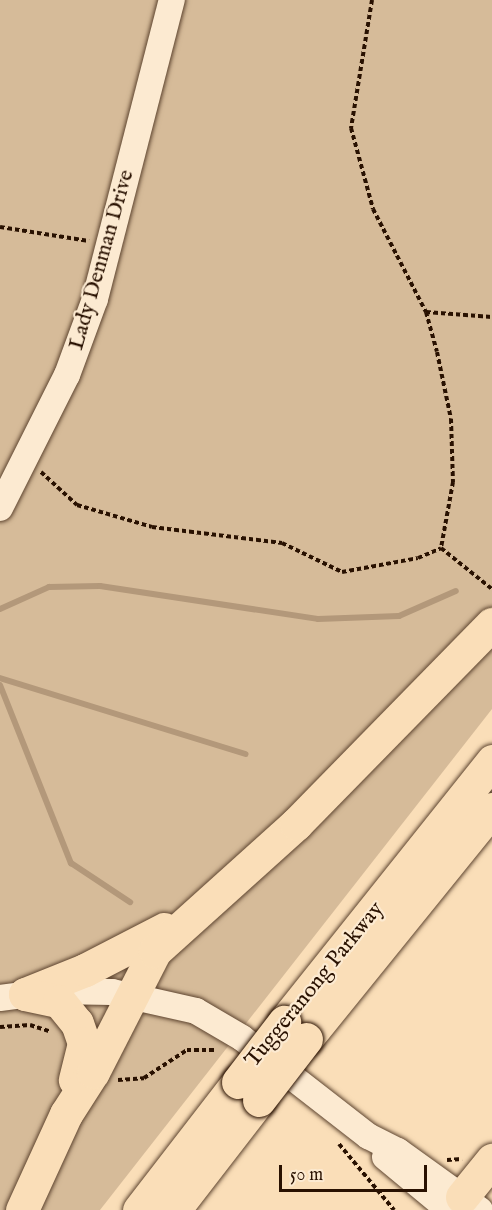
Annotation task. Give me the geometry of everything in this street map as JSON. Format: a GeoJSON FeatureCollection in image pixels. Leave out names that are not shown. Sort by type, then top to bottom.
{"type":"FeatureCollection","features":[{"type":"Feature","properties":{"kind":"highway"},"geometry":{"type":"LineString","coordinates":[[22,1210],[66,1114],[93,1072],[129,994],[162,942],[296,824],[492,624]]}},
{"type":"Feature","properties":{"kind":"highway","name":"Tuggeranong Parkway"},"geometry":{"type":"LineString","coordinates":[[174,1210],[249,1091],[492,761]]}},
{"type":"Feature","properties":{"kind":"highway","name":"Tuggeranong Parkway"},"geometry":{"type":"LineString","coordinates":[[295,1030],[492,809]]}},
{"type":"Feature","properties":{"kind":"highway"},"geometry":{"type":"LineString","coordinates":[[13,996],[144,942],[213,897]]}},
{"type":"Feature","properties":{"kind":"highway"},"geometry":{"type":"LineString","coordinates":[[13,996],[59,1001],[81,1030],[83,1054],[66,1114]]}},
{"type":"Feature","properties":{"kind":"highway","name":"Tuggeranong Parkway"},"geometry":{"type":"LineString","coordinates":[[140,1210],[249,1091]]}},
{"type":"Feature","properties":{"kind":"highway"},"geometry":{"type":"LineString","coordinates":[[460,1207],[492,1160]]}},
{"type":"Feature","properties":{"kind":"street","name":"Lady Denman Drive"},"geometry":{"type":"LineString","coordinates":[[0,508],[67,375],[110,245],[172,0]]}},
{"type":"Feature","properties":{"kind":"street"},"geometry":{"type":"LineString","coordinates":[[13,996],[129,994],[183,1006],[223,1026],[460,1207]]}},
{"type":"Feature","properties":{"kind":"path"},"geometry":{"type":"LineString","coordinates":[[372,0],[351,128],[373,209],[426,312],[451,419],[453,482],[441,548]]}},
{"type":"Feature","properties":{"kind":"path"},"geometry":{"type":"LineString","coordinates":[[0,227],[110,245]]}},
{"type":"Feature","properties":{"kind":"path"},"geometry":{"type":"LineString","coordinates":[[426,312],[492,317]]}},
{"type":"Feature","properties":{"kind":"path"},"geometry":{"type":"LineString","coordinates":[[24,462],[53,479],[77,506],[152,527],[282,543],[342,572],[418,558],[441,548]]}},
{"type":"Feature","properties":{"kind":"path"},"geometry":{"type":"LineString","coordinates":[[441,548],[492,589]]}},
{"type":"Feature","properties":{"kind":"shaded area"},"geometry":{"type":"Polygon","coordinates":[[[0,0],[492,0],[492,709],[100,1210],[0,1210],[0,0]]]}},
{"type":"Feature","properties":{"kind":"waterway"},"geometry":{"type":"LineString","coordinates":[[0,609],[49,587],[100,586],[318,619],[399,616],[456,591]]}},
{"type":"Feature","properties":{"kind":"waterway"},"geometry":{"type":"LineString","coordinates":[[0,678],[246,754]]}},
{"type":"Feature","properties":{"kind":"waterway"},"geometry":{"type":"LineString","coordinates":[[0,685],[71,863],[130,902]]}}]}
